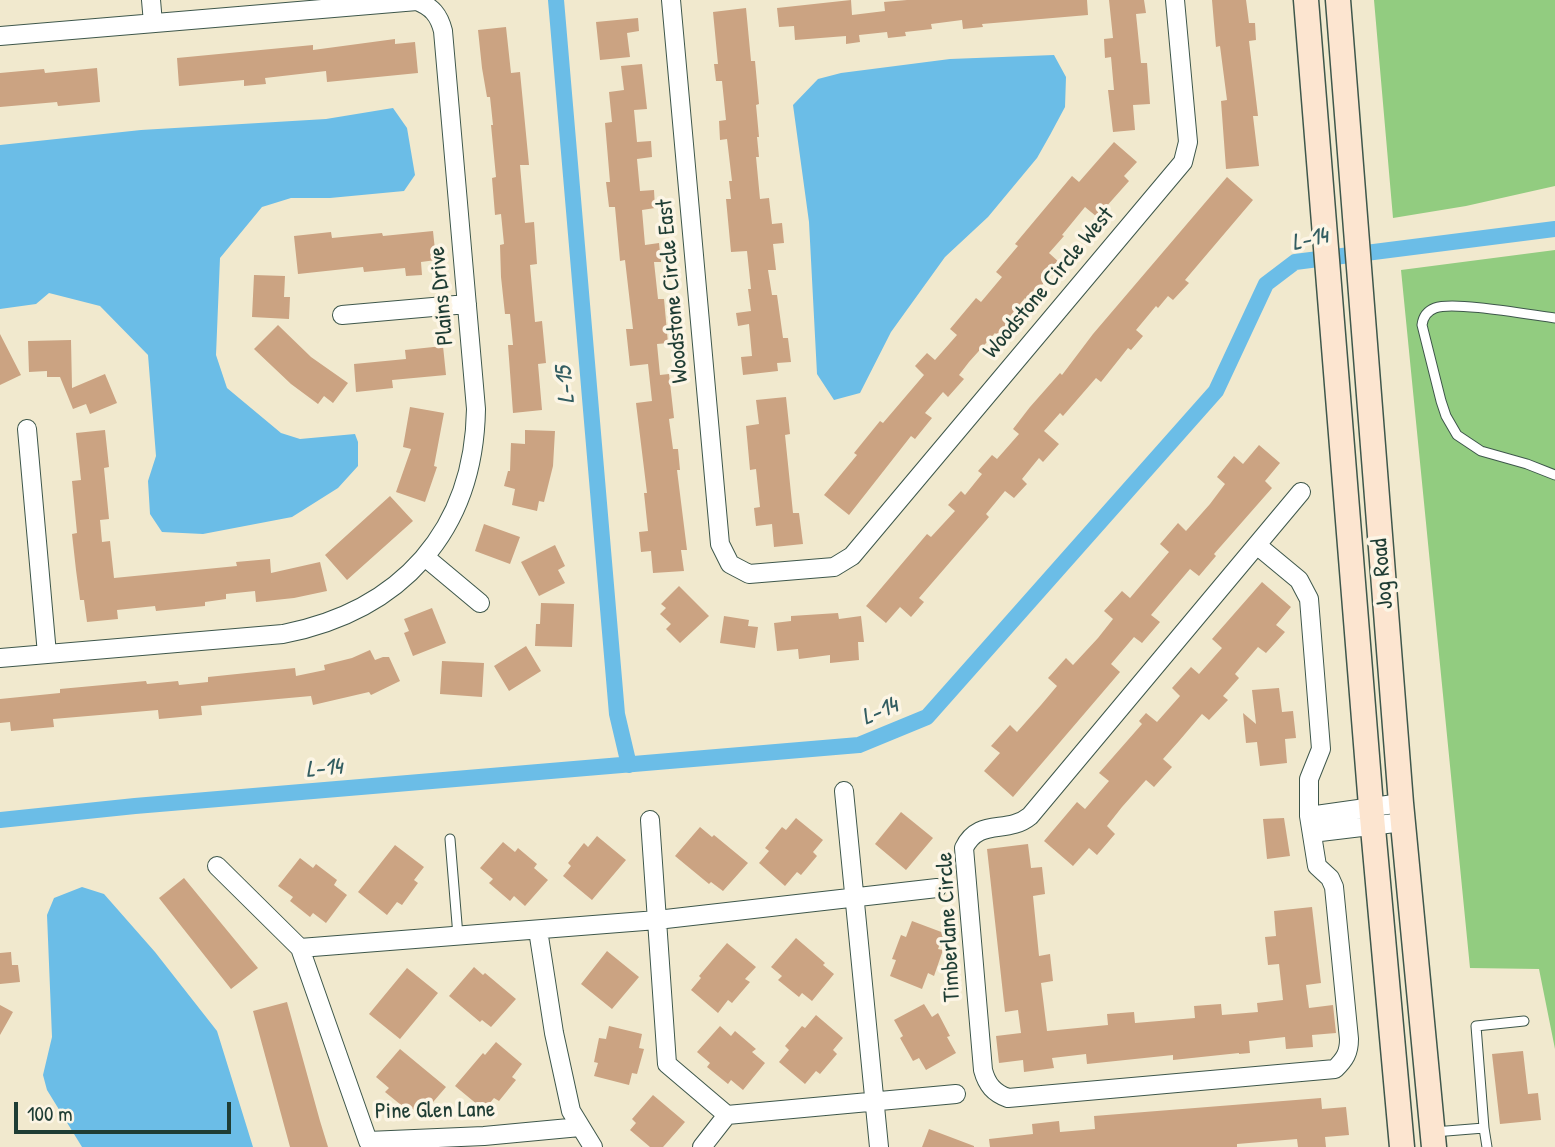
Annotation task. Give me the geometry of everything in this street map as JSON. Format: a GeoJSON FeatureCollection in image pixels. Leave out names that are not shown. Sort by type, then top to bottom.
{"type":"FeatureCollection","features":[{"type":"Feature","properties":{"kind":"main road","name":"Jog Road"},"geometry":{"type":"LineString","coordinates":[[1306,0],[1372,816],[1402,1147]]}},
{"type":"Feature","properties":{"kind":"main road","name":"Jog Road"},"geometry":{"type":"LineString","coordinates":[[1338,0],[1402,812],[1433,1140]]}},
{"type":"Feature","properties":{"kind":"street"},"geometry":{"type":"LineString","coordinates":[[150,0],[153,23]]}},
{"type":"Feature","properties":{"kind":"street","name":"Woodstone Circle East"},"geometry":{"type":"LineString","coordinates":[[671,0],[720,544],[730,564],[739,571],[760,575],[834,567],[847,561]]}},
{"type":"Feature","properties":{"kind":"street","name":"Woodstone Circle West"},"geometry":{"type":"LineString","coordinates":[[847,561],[1183,162],[1188,142],[1175,0]]}},
{"type":"Feature","properties":{"kind":"street","name":"Plains Drive"},"geometry":{"type":"LineString","coordinates":[[0,36],[417,1],[427,5],[435,12],[443,31],[476,409],[472,460],[452,517],[425,557],[386,593],[360,609],[313,628],[283,634],[0,658]]}},
{"type":"Feature","properties":{"kind":"street"},"geometry":{"type":"LineString","coordinates":[[342,315],[467,304]]}},
{"type":"Feature","properties":{"kind":"street"},"geometry":{"type":"LineString","coordinates":[[27,429],[47,654]]}},
{"type":"Feature","properties":{"kind":"street"},"geometry":{"type":"LineString","coordinates":[[1258,546],[1301,492]]}},
{"type":"Feature","properties":{"kind":"street","name":"Timberlane Circle"},"geometry":{"type":"LineString","coordinates":[[1258,546],[1299,580],[1309,599],[1321,750],[1309,779],[1310,824],[1317,866],[1330,878],[1334,887],[1349,1050],[1345,1059],[1335,1069],[1008,1098],[991,1088],[983,1070],[964,848],[969,838],[977,831],[1023,822],[1030,816],[1258,546]]}},
{"type":"Feature","properties":{"kind":"street"},"geometry":{"type":"LineString","coordinates":[[425,557],[480,603]]}},
{"type":"Feature","properties":{"kind":"street"},"geometry":{"type":"LineString","coordinates":[[844,791],[879,1147]]}},
{"type":"Feature","properties":{"kind":"street"},"geometry":{"type":"LineString","coordinates":[[1310,824],[1402,812]]}},
{"type":"Feature","properties":{"kind":"street"},"geometry":{"type":"LineString","coordinates":[[650,820],[667,1064],[727,1115],[956,1094]]}},
{"type":"Feature","properties":{"kind":"street","name":"Pine Glen Lane"},"geometry":{"type":"LineString","coordinates":[[218,866],[300,948],[368,1142],[484,1141],[580,1127]]}},
{"type":"Feature","properties":{"kind":"street"},"geometry":{"type":"LineString","coordinates":[[300,948],[657,920],[937,888]]}},
{"type":"Feature","properties":{"kind":"street"},"geometry":{"type":"LineString","coordinates":[[538,930],[554,1033],[571,1111],[593,1147]]}},
{"type":"Feature","properties":{"kind":"street"},"geometry":{"type":"LineString","coordinates":[[702,1147],[727,1115]]}},
{"type":"Feature","properties":{"kind":"lane"},"geometry":{"type":"LineString","coordinates":[[1555,318],[1493,310],[1437,307],[1425,316],[1422,325],[1441,401],[1457,435],[1481,451],[1555,475]]}},
{"type":"Feature","properties":{"kind":"lane"},"geometry":{"type":"LineString","coordinates":[[450,839],[458,936]]}},
{"type":"Feature","properties":{"kind":"lane"},"geometry":{"type":"LineString","coordinates":[[1487,1147],[1476,1026],[1524,1021]]}},
{"type":"Feature","properties":{"kind":"lane"},"geometry":{"type":"LineString","coordinates":[[1433,1140],[1484,1128]]}},
{"type":"Feature","properties":{"kind":"green space"},"geometry":{"type":"Polygon","coordinates":[[[1374,0],[1555,0],[1555,186],[1466,206],[1393,218],[1374,0]]]}},
{"type":"Feature","properties":{"kind":"green space"},"geometry":{"type":"Polygon","coordinates":[[[1555,250],[1555,1049],[1539,969],[1470,968],[1401,270],[1555,250]]]}},
{"type":"Feature","properties":{"kind":"water"},"geometry":{"type":"Polygon","coordinates":[[[1054,55],[1066,77],[1065,107],[1037,158],[988,217],[945,257],[891,332],[860,393],[834,400],[817,374],[809,222],[793,105],[818,79],[841,73],[950,59],[1054,55]]]}},
{"type":"Feature","properties":{"kind":"water"},"geometry":{"type":"Polygon","coordinates":[[[393,108],[407,128],[415,175],[404,191],[330,198],[291,198],[262,207],[220,258],[216,355],[227,388],[281,433],[300,439],[355,434],[358,442],[358,466],[338,488],[292,517],[203,534],[162,532],[150,514],[148,481],[156,456],[148,355],[100,306],[49,293],[36,304],[0,309],[0,145],[141,130],[326,119],[393,108]]]}},
{"type":"Feature","properties":{"kind":"water"},"geometry":{"type":"Polygon","coordinates":[[[82,887],[104,894],[155,952],[217,1031],[253,1147],[82,1147],[47,1090],[43,1075],[52,1037],[47,915],[54,898],[82,887]]]}},
{"type":"Feature","properties":{"kind":"building"},"geometry":{"type":"Polygon","coordinates":[[[851,0],[852,15],[885,11],[884,2],[907,0],[1087,0],[1088,15],[982,24],[983,27],[963,29],[962,20],[931,24],[932,29],[905,32],[906,36],[888,38],[887,32],[859,35],[860,42],[846,44],[846,36],[795,40],[794,26],[779,27],[777,8],[851,0]]]}},
{"type":"Feature","properties":{"kind":"building"},"geometry":{"type":"Polygon","coordinates":[[[1109,0],[1144,0],[1146,13],[1136,14],[1141,63],[1147,63],[1150,104],[1133,105],[1135,130],[1113,132],[1108,90],[1114,90],[1111,57],[1105,58],[1104,39],[1113,38],[1109,0]]]}},
{"type":"Feature","properties":{"kind":"building"},"geometry":{"type":"Polygon","coordinates":[[[1212,0],[1246,0],[1249,23],[1255,23],[1256,40],[1249,41],[1258,116],[1253,116],[1259,166],[1226,169],[1221,101],[1227,100],[1220,46],[1216,47],[1212,0]]]}},
{"type":"Feature","properties":{"kind":"building"},"geometry":{"type":"Polygon","coordinates":[[[746,8],[751,61],[755,61],[759,104],[756,105],[759,157],[756,157],[760,199],[769,198],[772,224],[782,223],[784,243],[773,244],[776,270],[768,270],[772,295],[777,295],[783,338],[788,338],[791,362],[777,363],[778,371],[743,375],[741,357],[752,356],[749,324],[738,326],[736,313],[751,311],[748,289],[751,289],[747,251],[731,252],[726,199],[731,199],[729,181],[732,181],[727,139],[720,140],[719,121],[726,120],[722,81],[716,81],[714,64],[718,64],[713,12],[746,8]]]}},
{"type":"Feature","properties":{"kind":"building"},"geometry":{"type":"Polygon","coordinates":[[[638,18],[639,31],[627,33],[630,57],[600,60],[596,22],[638,18]]]}},
{"type":"Feature","properties":{"kind":"building"},"geometry":{"type":"Polygon","coordinates":[[[506,27],[511,73],[520,72],[529,165],[520,165],[525,223],[534,222],[537,264],[530,265],[535,322],[542,321],[546,363],[538,364],[542,410],[513,413],[508,345],[513,345],[510,314],[505,314],[501,277],[500,245],[504,244],[501,214],[495,215],[492,178],[496,177],[493,125],[478,30],[506,27]]]}},
{"type":"Feature","properties":{"kind":"building"},"geometry":{"type":"Polygon","coordinates":[[[395,39],[395,44],[415,42],[418,73],[327,82],[326,71],[265,78],[266,84],[244,86],[244,80],[179,86],[177,58],[313,45],[313,50],[395,39]]]}},
{"type":"Feature","properties":{"kind":"building"},"geometry":{"type":"Polygon","coordinates":[[[642,64],[647,109],[634,110],[637,142],[651,141],[652,157],[637,159],[640,191],[654,190],[655,208],[642,210],[645,245],[659,243],[661,262],[654,262],[658,299],[664,299],[668,343],[657,344],[660,375],[669,374],[674,418],[669,419],[673,449],[678,449],[680,470],[677,470],[687,550],[681,550],[684,571],[653,573],[651,551],[641,552],[639,532],[648,531],[644,493],[647,493],[636,403],[652,401],[648,364],[630,366],[626,329],[633,329],[625,260],[620,261],[615,207],[609,207],[606,182],[610,182],[605,123],[612,122],[609,92],[624,90],[621,66],[642,64]]]}},
{"type":"Feature","properties":{"kind":"building"},"geometry":{"type":"Polygon","coordinates":[[[97,68],[100,102],[58,106],[57,102],[0,107],[0,73],[44,69],[45,73],[97,68]]]}},
{"type":"Feature","properties":{"kind":"building"},"geometry":{"type":"Polygon","coordinates":[[[1114,142],[1137,162],[1124,176],[1129,181],[1097,217],[1085,207],[1049,253],[1060,263],[1029,301],[1025,298],[1005,322],[1009,325],[999,337],[995,333],[969,362],[959,375],[964,379],[948,397],[943,392],[925,413],[932,418],[915,439],[911,436],[849,515],[824,495],[857,455],[854,453],[880,421],[883,423],[924,375],[915,366],[927,353],[935,360],[957,335],[950,329],[976,298],[981,302],[1002,277],[996,272],[1018,246],[1015,244],[1072,176],[1079,182],[1114,142]]]}},
{"type":"Feature","properties":{"kind":"building"},"geometry":{"type":"Polygon","coordinates":[[[1227,177],[1253,200],[1185,280],[1189,283],[1173,300],[1168,296],[1158,308],[1156,306],[1136,330],[1143,336],[1131,350],[1128,348],[1101,382],[1096,378],[1063,416],[1060,413],[1044,431],[1059,444],[1043,462],[1039,458],[1022,479],[1027,484],[1014,498],[1005,491],[986,514],[989,517],[919,598],[924,602],[911,617],[900,607],[886,623],[866,606],[927,534],[931,537],[955,511],[948,505],[961,491],[965,495],[982,474],[978,471],[992,455],[997,459],[1019,434],[1013,429],[1030,407],[1060,373],[1062,375],[1093,334],[1227,177]]]}},
{"type":"Feature","properties":{"kind":"building"},"geometry":{"type":"Polygon","coordinates":[[[433,231],[436,260],[421,262],[422,275],[406,276],[405,268],[364,272],[363,267],[298,274],[294,236],[331,232],[332,238],[433,231]]]}},
{"type":"Feature","properties":{"kind":"building"},"geometry":{"type":"Polygon","coordinates":[[[254,275],[285,276],[284,297],[290,297],[289,319],[252,317],[254,275]]]}},
{"type":"Feature","properties":{"kind":"building"},"geometry":{"type":"Polygon","coordinates":[[[278,325],[311,357],[348,383],[333,403],[324,396],[318,404],[291,384],[254,349],[278,325]]]}},
{"type":"Feature","properties":{"kind":"building"},"geometry":{"type":"Polygon","coordinates":[[[0,334],[21,375],[0,385],[0,334]]]}},
{"type":"Feature","properties":{"kind":"building"},"geometry":{"type":"Polygon","coordinates":[[[71,340],[72,388],[105,374],[117,403],[90,414],[86,404],[73,409],[60,377],[47,377],[47,371],[29,372],[28,341],[71,340]]]}},
{"type":"Feature","properties":{"kind":"building"},"geometry":{"type":"Polygon","coordinates":[[[443,346],[446,375],[392,380],[393,388],[356,392],[354,364],[406,359],[405,350],[443,346]]]}},
{"type":"Feature","properties":{"kind":"building"},"geometry":{"type":"Polygon","coordinates":[[[786,397],[790,434],[785,435],[793,513],[799,513],[803,544],[774,547],[772,524],[756,526],[754,508],[760,507],[756,469],[750,470],[746,426],[759,424],[756,400],[786,397]]]}},
{"type":"Feature","properties":{"kind":"building"},"geometry":{"type":"Polygon","coordinates":[[[410,407],[444,413],[434,466],[437,467],[425,502],[396,492],[411,449],[403,447],[410,407]]]}},
{"type":"Feature","properties":{"kind":"building"},"geometry":{"type":"Polygon","coordinates":[[[105,430],[109,467],[104,468],[109,519],[100,520],[102,542],[110,541],[114,578],[237,566],[236,562],[270,559],[271,573],[320,562],[327,591],[256,602],[255,591],[226,594],[226,599],[205,602],[205,606],[156,611],[155,606],[117,610],[118,619],[87,622],[84,600],[80,600],[72,534],[77,533],[72,481],[81,480],[76,433],[105,430]]]}},
{"type":"Feature","properties":{"kind":"building"},"geometry":{"type":"Polygon","coordinates":[[[525,430],[555,431],[553,466],[544,502],[539,501],[537,511],[512,505],[515,489],[504,486],[510,471],[511,443],[525,444],[525,430]]]}},
{"type":"Feature","properties":{"kind":"building"},"geometry":{"type":"Polygon","coordinates":[[[1259,445],[1280,463],[1265,481],[1272,488],[1214,554],[1216,556],[1199,576],[1190,569],[1151,615],[1160,622],[1142,643],[1134,637],[1111,664],[1120,672],[1013,797],[984,771],[1000,753],[991,746],[1010,725],[1017,732],[1041,705],[1057,686],[1048,678],[1066,658],[1073,665],[1098,638],[1113,619],[1104,611],[1122,591],[1130,598],[1169,552],[1160,544],[1178,523],[1186,531],[1210,504],[1225,484],[1217,477],[1234,456],[1243,464],[1259,445]]]}},
{"type":"Feature","properties":{"kind":"building"},"geometry":{"type":"Polygon","coordinates":[[[390,496],[413,521],[347,580],[325,555],[390,496]]]}},
{"type":"Feature","properties":{"kind":"building"},"geometry":{"type":"Polygon","coordinates":[[[484,524],[520,537],[510,564],[475,551],[484,524]]]}},
{"type":"Feature","properties":{"kind":"building"},"geometry":{"type":"Polygon","coordinates":[[[555,545],[565,566],[558,570],[565,583],[539,596],[521,562],[555,545]]]}},
{"type":"Feature","properties":{"kind":"building"},"geometry":{"type":"Polygon","coordinates":[[[1262,582],[1291,607],[1276,625],[1285,632],[1266,653],[1258,647],[1235,674],[1239,678],[1223,696],[1228,700],[1209,720],[1202,714],[1163,759],[1172,767],[1154,787],[1146,780],[1122,807],[1107,826],[1115,834],[1097,855],[1089,848],[1073,866],[1044,841],[1077,802],[1085,809],[1109,781],[1099,773],[1142,724],[1139,721],[1146,713],[1157,722],[1180,696],[1172,688],[1191,667],[1199,674],[1222,648],[1212,639],[1262,582]]]}},
{"type":"Feature","properties":{"kind":"building"},"geometry":{"type":"Polygon","coordinates":[[[679,586],[709,616],[680,643],[666,629],[671,624],[660,614],[666,608],[661,604],[679,586]]]}},
{"type":"Feature","properties":{"kind":"building"},"geometry":{"type":"Polygon","coordinates":[[[541,603],[574,604],[572,647],[535,646],[541,603]]]}},
{"type":"Feature","properties":{"kind":"building"},"geometry":{"type":"Polygon","coordinates":[[[432,608],[446,643],[413,656],[404,633],[409,631],[404,619],[432,608]]]}},
{"type":"Feature","properties":{"kind":"building"},"geometry":{"type":"Polygon","coordinates":[[[838,613],[839,619],[861,616],[864,642],[858,642],[859,660],[830,663],[830,655],[799,659],[798,649],[777,651],[774,623],[791,621],[791,616],[838,613]]]}},
{"type":"Feature","properties":{"kind":"building"},"geometry":{"type":"Polygon","coordinates":[[[724,616],[749,620],[748,626],[758,627],[755,648],[720,643],[724,616]]]}},
{"type":"Feature","properties":{"kind":"building"},"geometry":{"type":"Polygon","coordinates":[[[526,646],[541,671],[509,691],[494,666],[526,646]]]}},
{"type":"Feature","properties":{"kind":"building"},"geometry":{"type":"Polygon","coordinates":[[[370,650],[375,660],[389,657],[400,681],[371,695],[369,692],[313,705],[311,696],[201,706],[202,715],[159,719],[158,710],[53,719],[54,727],[11,731],[10,722],[0,723],[0,699],[60,693],[60,689],[146,681],[147,684],[178,681],[179,685],[208,682],[208,677],[295,668],[296,676],[325,670],[324,665],[370,650]]]}},
{"type":"Feature","properties":{"kind":"building"},"geometry":{"type":"Polygon","coordinates":[[[442,661],[484,663],[482,697],[440,694],[442,661]]]}},
{"type":"Feature","properties":{"kind":"building"},"geometry":{"type":"Polygon","coordinates":[[[1279,688],[1282,712],[1293,711],[1296,738],[1285,739],[1287,763],[1260,766],[1257,742],[1246,743],[1243,713],[1256,724],[1252,690],[1279,688]]]}},
{"type":"Feature","properties":{"kind":"building"},"geometry":{"type":"Polygon","coordinates":[[[901,812],[933,838],[906,870],[875,844],[901,812]]]}},
{"type":"Feature","properties":{"kind":"building"},"geometry":{"type":"Polygon","coordinates":[[[796,818],[823,840],[813,852],[817,856],[801,875],[797,872],[785,886],[759,863],[769,851],[765,848],[782,827],[786,830],[796,818]]]}},
{"type":"Feature","properties":{"kind":"building"},"geometry":{"type":"Polygon","coordinates":[[[1284,818],[1290,856],[1267,859],[1263,819],[1284,818]]]}},
{"type":"Feature","properties":{"kind":"building"},"geometry":{"type":"Polygon","coordinates":[[[700,827],[748,863],[723,891],[711,882],[709,884],[675,856],[700,827]]]}},
{"type":"Feature","properties":{"kind":"building"},"geometry":{"type":"Polygon","coordinates":[[[597,836],[626,860],[592,900],[563,876],[571,866],[568,863],[584,843],[588,847],[597,836]]]}},
{"type":"Feature","properties":{"kind":"building"},"geometry":{"type":"Polygon","coordinates":[[[503,842],[515,852],[518,848],[537,864],[534,868],[548,880],[525,906],[514,896],[510,901],[489,883],[493,879],[480,868],[503,842]]]}},
{"type":"Feature","properties":{"kind":"building"},"geometry":{"type":"Polygon","coordinates":[[[1028,844],[1031,868],[1042,867],[1045,894],[1033,896],[1039,956],[1050,954],[1053,981],[1041,983],[1047,1031],[1108,1025],[1107,1014],[1134,1012],[1135,1023],[1195,1018],[1194,1006],[1221,1004],[1222,1015],[1258,1012],[1257,1003],[1283,1000],[1279,964],[1268,965],[1265,937],[1276,936],[1274,911],[1312,907],[1321,983],[1306,985],[1309,1008],[1333,1005],[1336,1033],[1312,1035],[1313,1047],[1286,1049],[1285,1037],[1249,1041],[1250,1053],[1173,1060],[1173,1055],[1087,1064],[1086,1054],[1052,1058],[1054,1068],[1024,1072],[1023,1060],[999,1063],[996,1036],[1021,1033],[1018,1010],[1005,1012],[987,849],[1028,844]]]}},
{"type":"Feature","properties":{"kind":"building"},"geometry":{"type":"Polygon","coordinates":[[[395,845],[424,867],[414,880],[418,883],[402,905],[397,902],[387,915],[358,892],[395,845]]]}},
{"type":"Feature","properties":{"kind":"building"},"geometry":{"type":"Polygon","coordinates":[[[300,858],[313,868],[316,864],[337,880],[334,885],[347,895],[326,923],[313,913],[310,917],[290,901],[293,897],[278,886],[300,858]]]}},
{"type":"Feature","properties":{"kind":"building"},"geometry":{"type":"Polygon","coordinates":[[[184,878],[258,968],[231,989],[159,898],[184,878]]]}},
{"type":"Feature","properties":{"kind":"building"},"geometry":{"type":"Polygon","coordinates":[[[912,921],[944,933],[938,949],[943,950],[934,976],[928,973],[922,989],[890,976],[896,960],[892,959],[901,935],[906,937],[912,921]]]}},
{"type":"Feature","properties":{"kind":"building"},"geometry":{"type":"Polygon","coordinates":[[[796,938],[834,974],[812,1001],[802,993],[799,997],[778,980],[782,976],[771,967],[796,938]]]}},
{"type":"Feature","properties":{"kind":"building"},"geometry":{"type":"Polygon","coordinates":[[[727,943],[756,967],[745,979],[750,982],[732,1003],[728,1000],[718,1013],[691,990],[701,978],[699,976],[727,943]]]}},
{"type":"Feature","properties":{"kind":"building"},"geometry":{"type":"Polygon","coordinates":[[[607,951],[639,977],[612,1009],[581,984],[607,951]]]}},
{"type":"Feature","properties":{"kind":"building"},"geometry":{"type":"Polygon","coordinates":[[[11,952],[12,965],[18,965],[20,982],[0,984],[0,953],[11,952]]]}},
{"type":"Feature","properties":{"kind":"building"},"geometry":{"type":"Polygon","coordinates":[[[474,967],[516,999],[491,1027],[482,1020],[480,1022],[449,996],[474,967]]]}},
{"type":"Feature","properties":{"kind":"building"},"geometry":{"type":"Polygon","coordinates":[[[407,968],[438,993],[400,1039],[369,1014],[407,968]]]}},
{"type":"Feature","properties":{"kind":"building"},"geometry":{"type":"Polygon","coordinates":[[[287,1002],[328,1147],[290,1147],[253,1011],[287,1002]]]}},
{"type":"Feature","properties":{"kind":"building"},"geometry":{"type":"Polygon","coordinates":[[[924,1004],[932,1017],[938,1013],[956,1053],[926,1070],[919,1058],[913,1061],[900,1038],[903,1036],[894,1020],[924,1004]]]}},
{"type":"Feature","properties":{"kind":"building"},"geometry":{"type":"Polygon","coordinates":[[[0,1005],[13,1012],[0,1035],[0,1005]]]}},
{"type":"Feature","properties":{"kind":"building"},"geometry":{"type":"Polygon","coordinates":[[[816,1015],[843,1038],[833,1050],[837,1054],[820,1074],[816,1071],[805,1084],[779,1062],[789,1050],[785,1046],[802,1026],[805,1028],[816,1015]]]}},
{"type":"Feature","properties":{"kind":"building"},"geometry":{"type":"Polygon","coordinates":[[[609,1026],[642,1034],[639,1048],[644,1049],[637,1074],[632,1073],[629,1085],[594,1076],[598,1063],[594,1062],[599,1038],[606,1039],[609,1026]]]}},
{"type":"Feature","properties":{"kind":"building"},"geometry":{"type":"Polygon","coordinates":[[[720,1026],[731,1036],[735,1031],[756,1049],[752,1052],[765,1063],[743,1090],[731,1080],[728,1084],[707,1067],[710,1063],[697,1052],[720,1026]]]}},
{"type":"Feature","properties":{"kind":"building"},"geometry":{"type":"Polygon","coordinates":[[[496,1042],[522,1064],[512,1077],[516,1080],[499,1101],[494,1098],[484,1110],[455,1086],[496,1042]]]}},
{"type":"Feature","properties":{"kind":"building"},"geometry":{"type":"Polygon","coordinates":[[[400,1049],[446,1087],[421,1116],[409,1106],[406,1109],[385,1092],[389,1088],[376,1077],[400,1049]]]}},
{"type":"Feature","properties":{"kind":"building"},"geometry":{"type":"Polygon","coordinates":[[[1523,1051],[1528,1094],[1538,1093],[1541,1120],[1500,1124],[1492,1054],[1523,1051]]]}},
{"type":"Feature","properties":{"kind":"building"},"geometry":{"type":"Polygon","coordinates":[[[653,1095],[685,1122],[663,1147],[650,1147],[630,1130],[636,1123],[632,1119],[653,1095]]]}},
{"type":"Feature","properties":{"kind":"building"},"geometry":{"type":"Polygon","coordinates":[[[1321,1098],[1322,1109],[1346,1107],[1349,1135],[1325,1137],[1326,1147],[1298,1147],[1297,1139],[1237,1144],[1237,1147],[990,1147],[989,1139],[1033,1134],[1032,1124],[1059,1121],[1060,1132],[1095,1129],[1094,1116],[1321,1098]]]}},
{"type":"Feature","properties":{"kind":"building"},"geometry":{"type":"Polygon","coordinates":[[[929,1129],[974,1146],[974,1147],[922,1147],[929,1129]]]}},
{"type":"Feature","properties":{"kind":"waterway","name":"L-15"},"geometry":{"type":"LineString","coordinates":[[556,0],[617,714],[629,765]]}},
{"type":"Feature","properties":{"kind":"waterway","name":"L-14"},"geometry":{"type":"LineString","coordinates":[[0,820],[135,806],[859,745],[927,717],[1216,391],[1266,284],[1295,262],[1555,229]]}}]}
